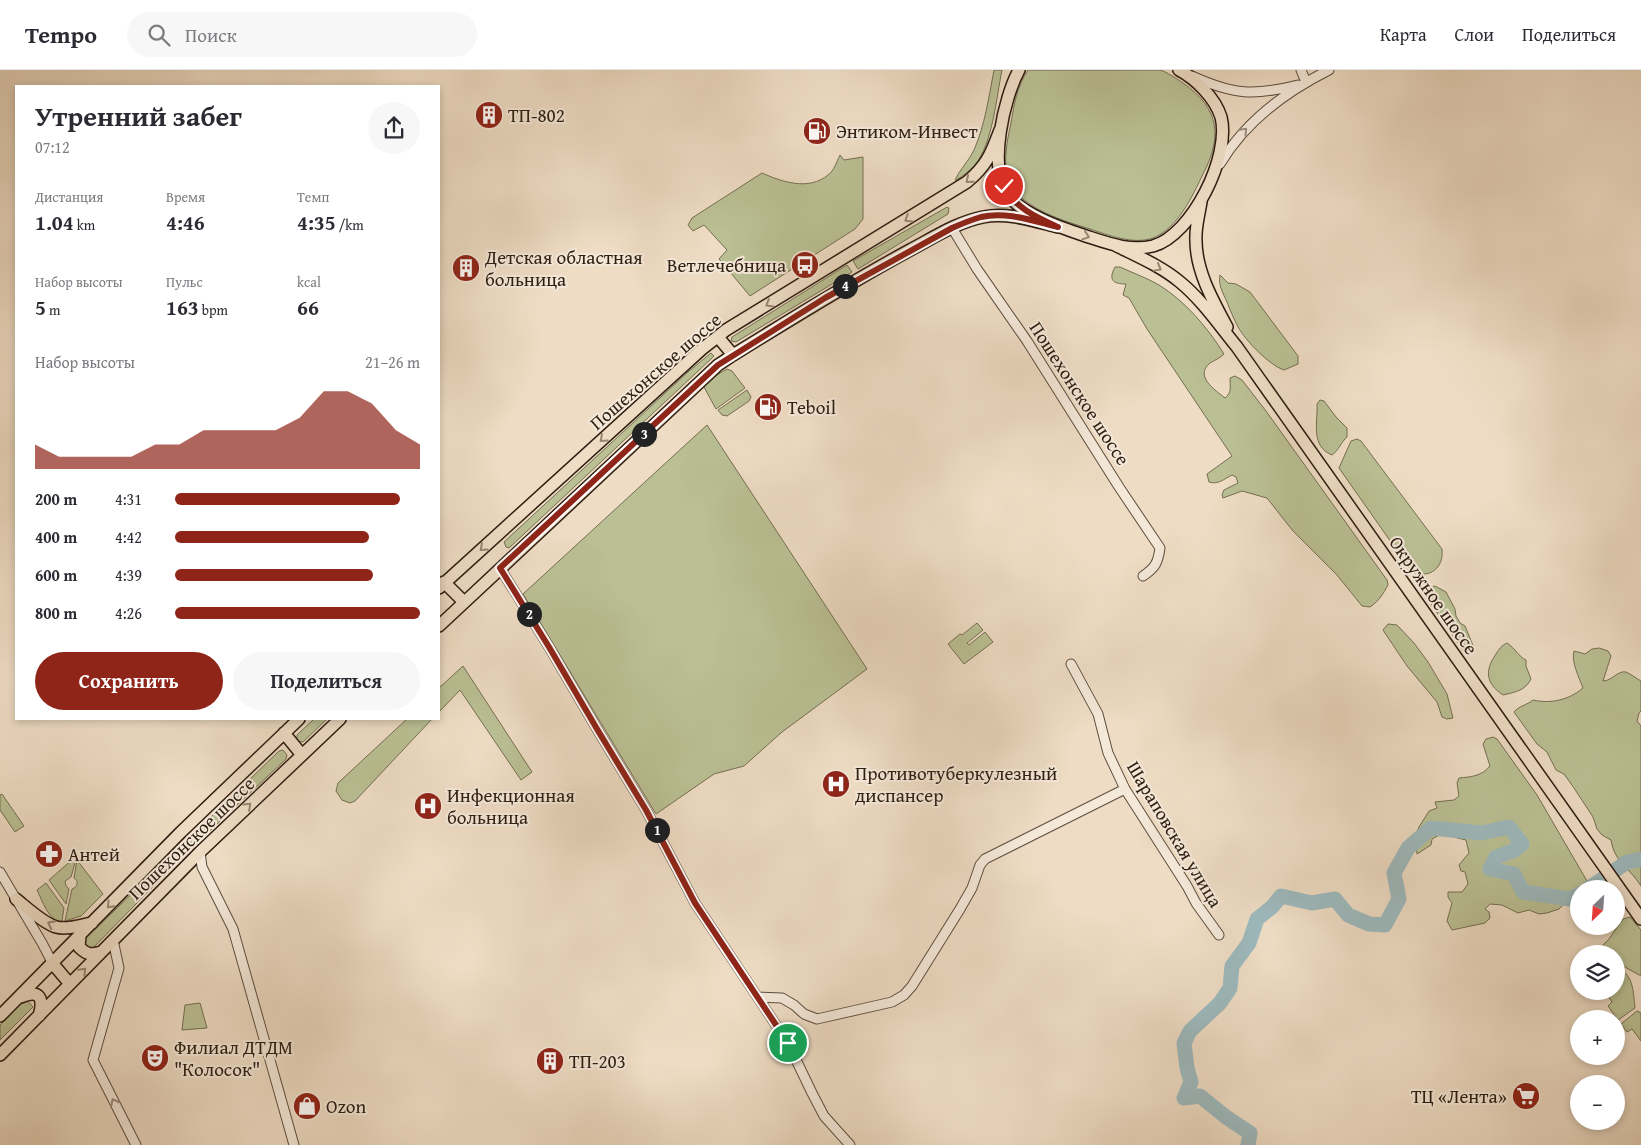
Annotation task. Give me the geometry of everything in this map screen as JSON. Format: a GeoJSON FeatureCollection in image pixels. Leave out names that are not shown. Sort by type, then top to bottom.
{"type":"FeatureCollection","features":[{"type":"Feature","properties":{"kind":"main road","name":"Окружное шоссе"},"geometry":{"type":"LineString","coordinates":[[1010,70],[1007,99],[1000,130],[1000,173],[1007,193],[1012,200],[1028,212],[1058,227],[1115,245],[1160,268],[1180,282],[1207,310],[1237,347],[1641,919]]}},
{"type":"Feature","properties":{"kind":"main road","name":"Окружное шоссе"},"geometry":{"type":"LineString","coordinates":[[1007,99],[1019,70]]}},
{"type":"Feature","properties":{"kind":"main road","name":"Окружное шоссе"},"geometry":{"type":"LineString","coordinates":[[1115,245],[1140,248],[1153,246],[1168,239],[1182,226],[1202,198],[1216,170],[1222,138],[1220,117],[1216,106],[1208,95],[1182,71]]}},
{"type":"Feature","properties":{"kind":"main road","name":"Пошехонское шоссе"},"geometry":{"type":"LineString","coordinates":[[442,585],[726,330],[967,182],[987,161],[1000,130]]}},
{"type":"Feature","properties":{"kind":"main road","name":"Окружное шоссе"},"geometry":{"type":"LineString","coordinates":[[1202,198],[1196,239],[1198,259],[1210,293],[1237,347]]}},
{"type":"Feature","properties":{"kind":"main road","name":"Пошехонское шоссе"},"geometry":{"type":"LineString","coordinates":[[440,625],[718,365],[733,355],[860,277],[952,228],[983,217],[997,216],[1011,216],[1058,227]]}},
{"type":"Feature","properties":{"kind":"main road"},"geometry":{"type":"LineString","coordinates":[[718,337],[733,355]]}},
{"type":"Feature","properties":{"kind":"main road"},"geometry":{"type":"LineString","coordinates":[[442,585],[464,602]]}},
{"type":"Feature","properties":{"kind":"main road","name":"Пошехонское шоссе"},"geometry":{"type":"LineString","coordinates":[[0,1016],[181,832],[298,720]]}},
{"type":"Feature","properties":{"kind":"main road","name":"Пошехонское шоссе"},"geometry":{"type":"LineString","coordinates":[[0,1055],[200,852],[339,720]]}},
{"type":"Feature","properties":{"kind":"main road"},"geometry":{"type":"LineString","coordinates":[[284,733],[302,755]]}},
{"type":"Feature","properties":{"kind":"main road"},"geometry":{"type":"LineString","coordinates":[[16,899],[56,928],[92,923]]}},
{"type":"Feature","properties":{"kind":"main road"},"geometry":{"type":"LineString","coordinates":[[80,936],[79,947],[84,953],[101,952]]}},
{"type":"Feature","properties":{"kind":"main road"},"geometry":{"type":"LineString","coordinates":[[53,964],[70,984]]}},
{"type":"Feature","properties":{"kind":"main road"},"geometry":{"type":"LineString","coordinates":[[18,998],[30,993],[37,994],[42,1005],[39,1016]]}},
{"type":"Feature","properties":{"kind":"street"},"geometry":{"type":"LineString","coordinates":[[1301,70],[1304,83]]}},
{"type":"Feature","properties":{"kind":"street"},"geometry":{"type":"LineString","coordinates":[[1216,170],[1228,150],[1253,121],[1304,83],[1328,70]]}},
{"type":"Feature","properties":{"kind":"street"},"geometry":{"type":"LineString","coordinates":[[1182,71],[1235,91],[1271,92],[1304,83]]}},
{"type":"Feature","properties":{"kind":"street","name":"Пошехонское шоссе"},"geometry":{"type":"LineString","coordinates":[[952,228],[1160,548],[1159,557],[1154,568],[1143,576]]}},
{"type":"Feature","properties":{"kind":"street"},"geometry":{"type":"LineString","coordinates":[[500,568],[646,810],[695,903],[788,1043],[824,1116],[850,1145]]}},
{"type":"Feature","properties":{"kind":"street","name":"Шараповская улица"},"geometry":{"type":"LineString","coordinates":[[1072,664],[1098,714],[1108,753],[1125,789],[1196,903],[1219,935]]}},
{"type":"Feature","properties":{"kind":"street"},"geometry":{"type":"LineString","coordinates":[[758,997],[782,998],[804,1014],[817,1019],[892,1002],[904,995],[912,986],[960,909],[972,888],[980,865],[985,859],[1125,789]]}},
{"type":"Feature","properties":{"kind":"street"},"geometry":{"type":"LineString","coordinates":[[200,852],[202,867],[232,929],[294,1145]]}},
{"type":"Feature","properties":{"kind":"street"},"geometry":{"type":"LineString","coordinates":[[0,872],[53,964]]}},
{"type":"Feature","properties":{"kind":"street"},"geometry":{"type":"LineString","coordinates":[[113,940],[119,968],[93,1060],[136,1145]]}},
{"type":"Feature","properties":{"kind":"green space"},"geometry":{"type":"Polygon","coordinates":[[[994,70],[1002,70],[993,120],[986,145],[975,165],[955,180],[972,154],[978,140],[994,70]]]}},
{"type":"Feature","properties":{"kind":"green space"},"geometry":{"type":"Polygon","coordinates":[[[1028,70],[1160,70],[1183,83],[1204,102],[1214,124],[1213,147],[1199,183],[1189,202],[1170,227],[1153,238],[1129,240],[1105,234],[1045,213],[1024,200],[1016,192],[1010,183],[1006,169],[1006,153],[1016,96],[1028,70]]]}},
{"type":"Feature","properties":{"kind":"green space"},"geometry":{"type":"Polygon","coordinates":[[[840,155],[844,160],[863,157],[863,219],[855,229],[750,296],[719,259],[727,250],[704,225],[693,231],[688,225],[692,218],[762,173],[787,182],[812,183],[821,180],[830,173],[840,155]]]}},
{"type":"Feature","properties":{"kind":"green space"},"geometry":{"type":"Polygon","coordinates":[[[947,207],[949,208],[948,214],[858,269],[853,261],[947,207]]]}},
{"type":"Feature","properties":{"kind":"green space"},"geometry":{"type":"Polygon","coordinates":[[[847,265],[852,272],[736,342],[731,341],[732,337],[847,265]]]}},
{"type":"Feature","properties":{"kind":"green space"},"geometry":{"type":"Polygon","coordinates":[[[1115,267],[1120,267],[1145,278],[1169,291],[1187,307],[1211,334],[1224,354],[1206,368],[1205,378],[1225,398],[1230,392],[1230,378],[1235,376],[1242,380],[1266,411],[1387,580],[1388,585],[1373,605],[1370,607],[1362,606],[1337,575],[1293,531],[1267,498],[1242,491],[1223,498],[1224,490],[1238,483],[1236,477],[1232,475],[1218,482],[1209,482],[1207,474],[1232,456],[1147,329],[1129,298],[1123,295],[1126,284],[1113,280],[1112,275],[1115,267]]]}},
{"type":"Feature","properties":{"kind":"green space"},"geometry":{"type":"Polygon","coordinates":[[[1220,275],[1228,283],[1236,284],[1250,292],[1298,356],[1298,364],[1284,370],[1265,358],[1252,345],[1238,327],[1221,289],[1220,275]]]}},
{"type":"Feature","properties":{"kind":"green space"},"geometry":{"type":"Polygon","coordinates":[[[711,353],[714,356],[712,358],[509,548],[506,547],[504,542],[711,353]]]}},
{"type":"Feature","properties":{"kind":"green space"},"geometry":{"type":"Polygon","coordinates":[[[727,369],[732,371],[745,388],[716,409],[704,387],[715,376],[727,369]]]}},
{"type":"Feature","properties":{"kind":"green space"},"geometry":{"type":"Polygon","coordinates":[[[747,390],[751,397],[749,401],[727,416],[722,415],[718,410],[747,390]]]}},
{"type":"Feature","properties":{"kind":"green space"},"geometry":{"type":"Polygon","coordinates":[[[1320,400],[1324,401],[1347,428],[1347,437],[1332,455],[1325,451],[1318,440],[1316,426],[1317,404],[1320,400]]]}},
{"type":"Feature","properties":{"kind":"green space"},"geometry":{"type":"Polygon","coordinates":[[[707,425],[867,669],[782,732],[744,766],[714,774],[656,814],[523,594],[707,425]]]}},
{"type":"Feature","properties":{"kind":"green space"},"geometry":{"type":"Polygon","coordinates":[[[1357,439],[1361,441],[1442,549],[1441,562],[1430,573],[1419,574],[1412,572],[1339,468],[1351,441],[1357,439]]]}},
{"type":"Feature","properties":{"kind":"green space"},"geometry":{"type":"Polygon","coordinates":[[[1435,586],[1446,592],[1455,609],[1456,616],[1460,623],[1465,626],[1474,648],[1472,652],[1466,654],[1424,594],[1425,590],[1435,586]]]}},
{"type":"Feature","properties":{"kind":"green space"},"geometry":{"type":"Polygon","coordinates":[[[977,623],[983,630],[967,643],[969,645],[985,632],[993,642],[964,664],[948,644],[977,623]]]}},
{"type":"Feature","properties":{"kind":"green space"},"geometry":{"type":"Polygon","coordinates":[[[1388,624],[1397,625],[1428,662],[1447,694],[1453,718],[1447,719],[1442,717],[1437,702],[1407,666],[1383,630],[1388,624]]]}},
{"type":"Feature","properties":{"kind":"green space"},"geometry":{"type":"Polygon","coordinates":[[[1507,643],[1526,660],[1526,666],[1531,679],[1523,689],[1503,695],[1490,681],[1489,671],[1492,660],[1497,652],[1507,643]]]}},
{"type":"Feature","properties":{"kind":"green space"},"geometry":{"type":"Polygon","coordinates":[[[1599,648],[1608,651],[1611,656],[1603,681],[1626,672],[1641,681],[1641,711],[1637,721],[1641,726],[1641,886],[1615,854],[1611,840],[1602,835],[1597,829],[1593,817],[1564,774],[1556,770],[1547,752],[1537,744],[1514,712],[1533,700],[1546,702],[1560,700],[1578,692],[1583,688],[1574,665],[1574,651],[1585,654],[1592,649],[1599,648]]]}},
{"type":"Feature","properties":{"kind":"green space"},"geometry":{"type":"Polygon","coordinates":[[[463,666],[532,772],[521,780],[460,690],[440,711],[440,687],[463,666]]]}},
{"type":"Feature","properties":{"kind":"green space"},"geometry":{"type":"Polygon","coordinates":[[[313,720],[326,720],[303,742],[297,741],[297,735],[313,720]]]}},
{"type":"Feature","properties":{"kind":"green space"},"geometry":{"type":"Polygon","coordinates":[[[406,720],[431,720],[355,801],[350,803],[342,800],[336,791],[338,783],[406,720]]]}},
{"type":"Feature","properties":{"kind":"green space"},"geometry":{"type":"Polygon","coordinates":[[[1493,737],[1497,739],[1537,795],[1586,880],[1570,880],[1570,898],[1559,909],[1539,914],[1529,910],[1518,913],[1502,905],[1490,904],[1485,909],[1489,912],[1490,918],[1485,923],[1452,930],[1447,921],[1452,903],[1448,897],[1448,892],[1462,892],[1468,884],[1465,872],[1461,871],[1459,865],[1469,853],[1466,840],[1441,834],[1432,839],[1431,845],[1417,854],[1415,837],[1429,811],[1437,808],[1435,802],[1454,800],[1459,796],[1457,783],[1459,778],[1480,774],[1490,766],[1483,744],[1486,739],[1493,737]]]}},
{"type":"Feature","properties":{"kind":"green space"},"geometry":{"type":"Polygon","coordinates":[[[283,750],[287,755],[286,759],[182,857],[91,950],[83,941],[279,751],[283,750]]]}},
{"type":"Feature","properties":{"kind":"green space"},"geometry":{"type":"Polygon","coordinates":[[[2,794],[24,826],[15,832],[0,810],[0,795],[2,794]]]}},
{"type":"Feature","properties":{"kind":"green space"},"geometry":{"type":"Polygon","coordinates":[[[74,858],[76,860],[71,877],[65,881],[69,889],[66,904],[49,880],[74,858]]]}},
{"type":"Feature","properties":{"kind":"green space"},"geometry":{"type":"Polygon","coordinates":[[[77,860],[103,894],[81,916],[65,921],[72,889],[77,884],[74,878],[77,860]]]}},
{"type":"Feature","properties":{"kind":"green space"},"geometry":{"type":"Polygon","coordinates":[[[46,883],[64,908],[62,921],[53,918],[37,890],[46,883]]]}},
{"type":"Feature","properties":{"kind":"green space"},"geometry":{"type":"Polygon","coordinates":[[[1630,917],[1641,930],[1641,976],[1625,967],[1625,945],[1603,945],[1612,935],[1625,935],[1625,918],[1630,917]]]}},
{"type":"Feature","properties":{"kind":"green space"},"geometry":{"type":"Polygon","coordinates":[[[1625,973],[1632,984],[1635,1008],[1625,1015],[1625,1010],[1611,1010],[1608,1006],[1612,1002],[1611,1000],[1625,1000],[1625,973]]]}},
{"type":"Feature","properties":{"kind":"green space"},"geometry":{"type":"Polygon","coordinates":[[[26,999],[33,1007],[0,1040],[0,1025],[26,999]]]}},
{"type":"Feature","properties":{"kind":"green space"},"geometry":{"type":"Polygon","coordinates":[[[200,1003],[207,1028],[182,1030],[185,1005],[200,1003]]]}},
{"type":"Feature","properties":{"kind":"green space"},"geometry":{"type":"Polygon","coordinates":[[[1637,1011],[1641,1013],[1641,1041],[1632,1029],[1627,1032],[1625,1029],[1625,1021],[1637,1011]]]}},
{"type":"Feature","properties":{"kind":"waterway"},"geometry":{"type":"LineString","coordinates":[[1248,1145],[1250,1133],[1200,1096],[1184,1098],[1191,1082],[1184,1043],[1190,1031],[1220,1003],[1230,988],[1232,966],[1249,943],[1257,919],[1272,907],[1281,896],[1312,903],[1335,899],[1348,915],[1369,924],[1385,925],[1399,899],[1394,873],[1408,848],[1431,828],[1481,833],[1509,827],[1522,844],[1513,851],[1496,857],[1490,869],[1514,874],[1523,892],[1570,899]]}},
{"type":"Feature","properties":{"kind":"waterway"},"geometry":{"type":"LineString","coordinates":[[1601,880],[1627,862],[1641,859]]}},
{"type":"Feature","properties":{"kind":"place","name":"ТП-802"},"geometry":{"type":"Point","coordinates":[489,115]}},
{"type":"Feature","properties":{"kind":"place","name":"Энтиком-Инвест"},"geometry":{"type":"Point","coordinates":[817,131]}},
{"type":"Feature","properties":{"kind":"place","name":"Ветлечебница"},"geometry":{"type":"Point","coordinates":[805,265]}},
{"type":"Feature","properties":{"kind":"place","name":"Детская областная больница"},"geometry":{"type":"Point","coordinates":[466,268]}},
{"type":"Feature","properties":{"kind":"place","name":"Teboil"},"geometry":{"type":"Point","coordinates":[768,407]}},
{"type":"Feature","properties":{"kind":"place","name":"Противотуберкулезный диспансер"},"geometry":{"type":"Point","coordinates":[836,784]}},
{"type":"Feature","properties":{"kind":"place","name":"Инфекционная больница"},"geometry":{"type":"Point","coordinates":[428,806]}},
{"type":"Feature","properties":{"kind":"place","name":"Антей"},"geometry":{"type":"Point","coordinates":[49,854]}},
{"type":"Feature","properties":{"kind":"place","name":"Филиал ДТДМ \"Колосок\""},"geometry":{"type":"Point","coordinates":[155,1058]}},
{"type":"Feature","properties":{"kind":"place","name":"ТП-203"},"geometry":{"type":"Point","coordinates":[550,1061]}},
{"type":"Feature","properties":{"kind":"place","name":"ТЦ «Лента»"},"geometry":{"type":"Point","coordinates":[1526,1096]}},
{"type":"Feature","properties":{"kind":"place","name":"Ozon"},"geometry":{"type":"Point","coordinates":[307,1106]}},
{"type":"Feature","properties":{"kind":"route"},"geometry":{"type":"LineString","coordinates":[[788,1043],[695,903],[646,810],[500,568],[718,365],[825,298],[860,277],[952,228],[969,221],[983,217],[1011,216],[1058,227],[1028,212],[1012,200],[1004,186]]}}]}
